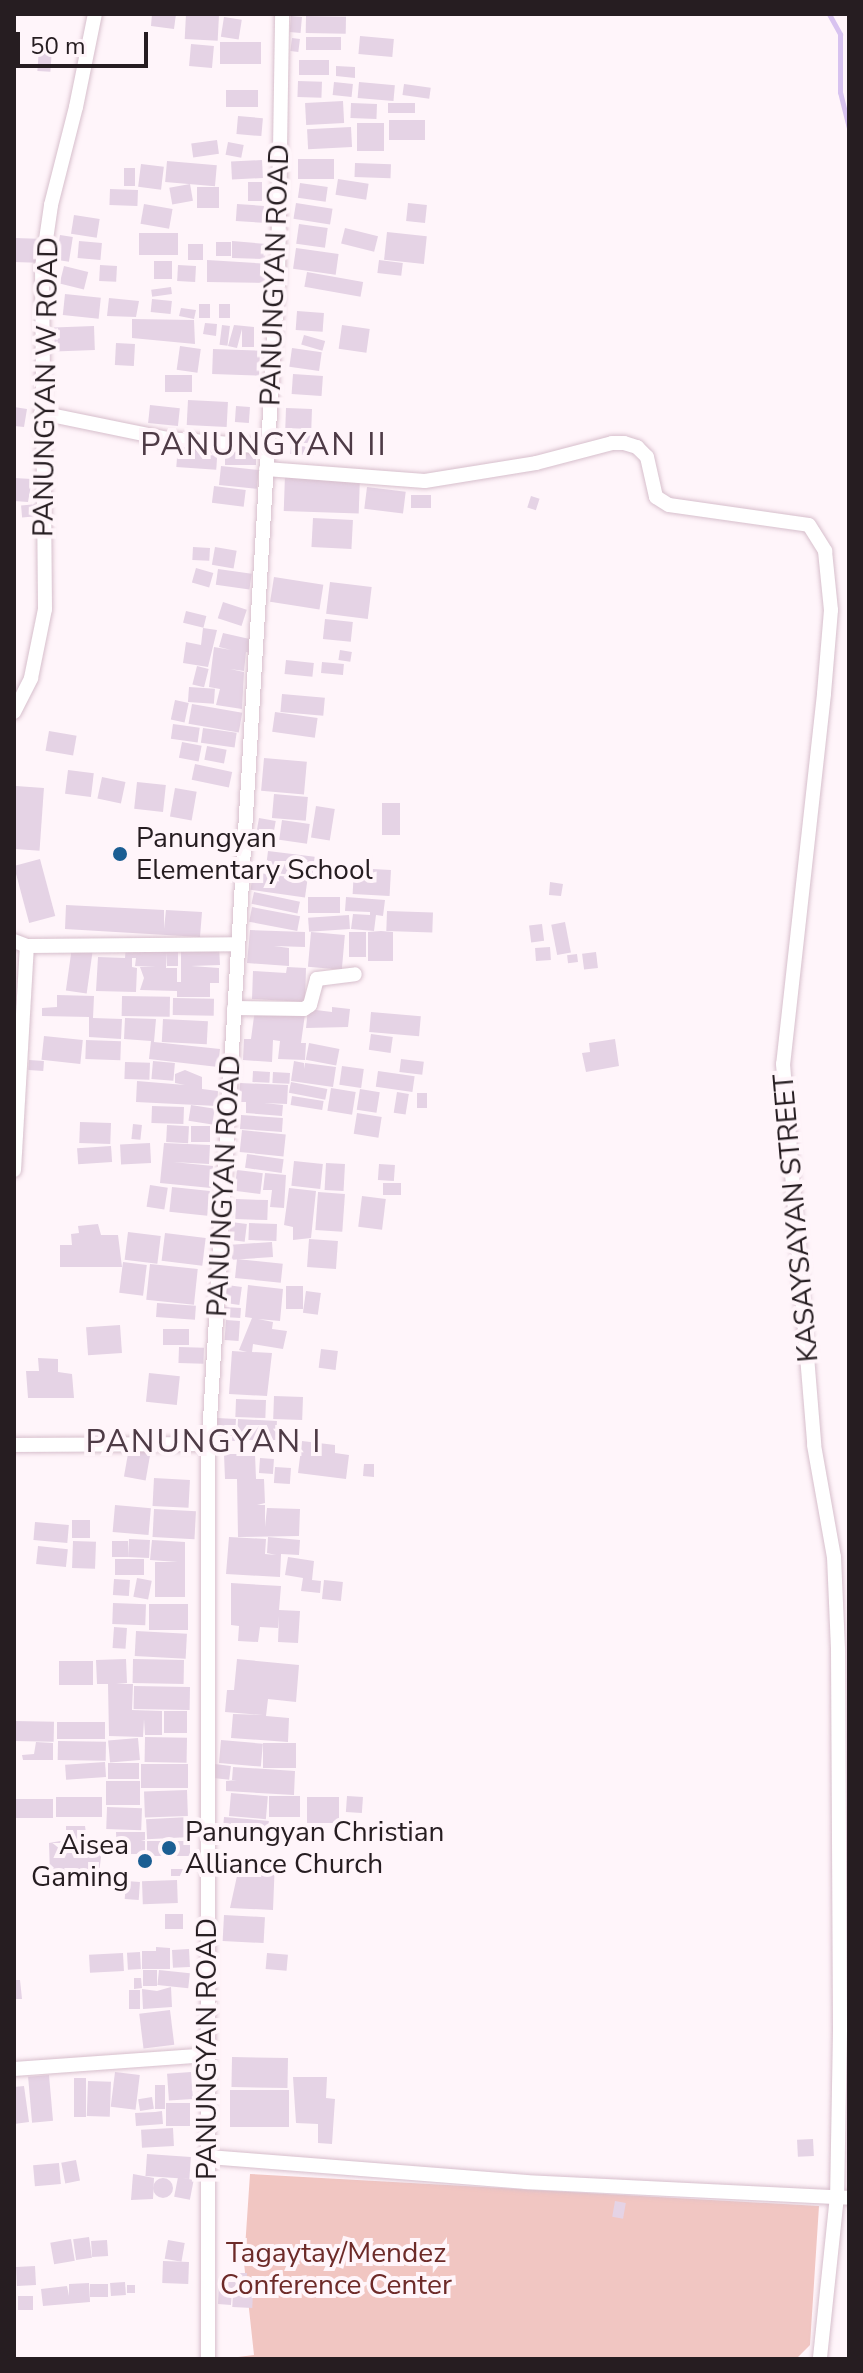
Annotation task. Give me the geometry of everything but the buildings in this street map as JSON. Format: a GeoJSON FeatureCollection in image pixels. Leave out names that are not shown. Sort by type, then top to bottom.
{"type":"FeatureCollection","features":[{"type":"Feature","properties":{"kind":"street","name":"PANUNGYAN W ROAD"},"geometry":{"type":"LineString","coordinates":[[14,712],[31,678],[45,609],[42,267],[51,205],[95,14]]}},
{"type":"Feature","properties":{"kind":"street","name":"PANUNGYAN ROAD"},"geometry":{"type":"LineString","coordinates":[[208,2359],[205,2266],[209,2157],[208,1444],[278,277],[282,14]]}},
{"type":"Feature","properties":{"kind":"street"},"geometry":{"type":"LineString","coordinates":[[41,413],[168,439],[268,447]]}},
{"type":"Feature","properties":{"kind":"street","name":"KASAYSAYAN STREET"},"geometry":{"type":"LineString","coordinates":[[266,469],[425,481],[536,463],[612,443],[624,443],[637,447],[647,457],[656,497],[669,505],[809,525],[825,551],[831,610],[827,666],[783,1064],[814,1445],[834,1557],[837,1635],[843,2197],[820,2359]]}},
{"type":"Feature","properties":{"kind":"street"},"geometry":{"type":"LineString","coordinates":[[14,1170],[20,944],[237,944]]}},
{"type":"Feature","properties":{"kind":"street"},"geometry":{"type":"LineString","coordinates":[[234,1008],[304,1009],[310,1005],[317,979],[355,974]]}},
{"type":"Feature","properties":{"kind":"street"},"geometry":{"type":"LineString","coordinates":[[14,1445],[208,1444]]}},
{"type":"Feature","properties":{"kind":"street"},"geometry":{"type":"LineString","coordinates":[[14,2069],[207,2055]]}},
{"type":"Feature","properties":{"kind":"street"},"geometry":{"type":"LineString","coordinates":[[209,2157],[526,2182],[843,2197]]}},
{"type":"Feature","properties":{"kind":"green space","name":"Tagaytay/Mendez Conference Center"},"geometry":{"type":"Polygon","coordinates":[[[250,2174],[819,2206],[810,2345],[796,2359],[222,2359],[254,2355],[244,2263],[250,2174]]]}},
{"type":"Feature","properties":{"kind":"waterway"},"geometry":{"type":"LineString","coordinates":[[829,14],[840,34],[840,92],[849,129]]}},
{"type":"Feature","properties":{"kind":"place","name":"Panungyan Elementary School"},"geometry":{"type":"Point","coordinates":[120,854]}},
{"type":"Feature","properties":{"kind":"place","name":"Panungyan Christian Alliance Church"},"geometry":{"type":"Point","coordinates":[169,1848]}},
{"type":"Feature","properties":{"kind":"place","name":"Aisea Gaming"},"geometry":{"type":"Point","coordinates":[145,1861]}},
{"type":"Feature","properties":{"kind":"district","name":"PANUNGYAN II"},"geometry":{"type":"Point","coordinates":[264,445]}},
{"type":"Feature","properties":{"kind":"district","name":"PANUNGYAN I"},"geometry":{"type":"Point","coordinates":[204,1442]}}]}
